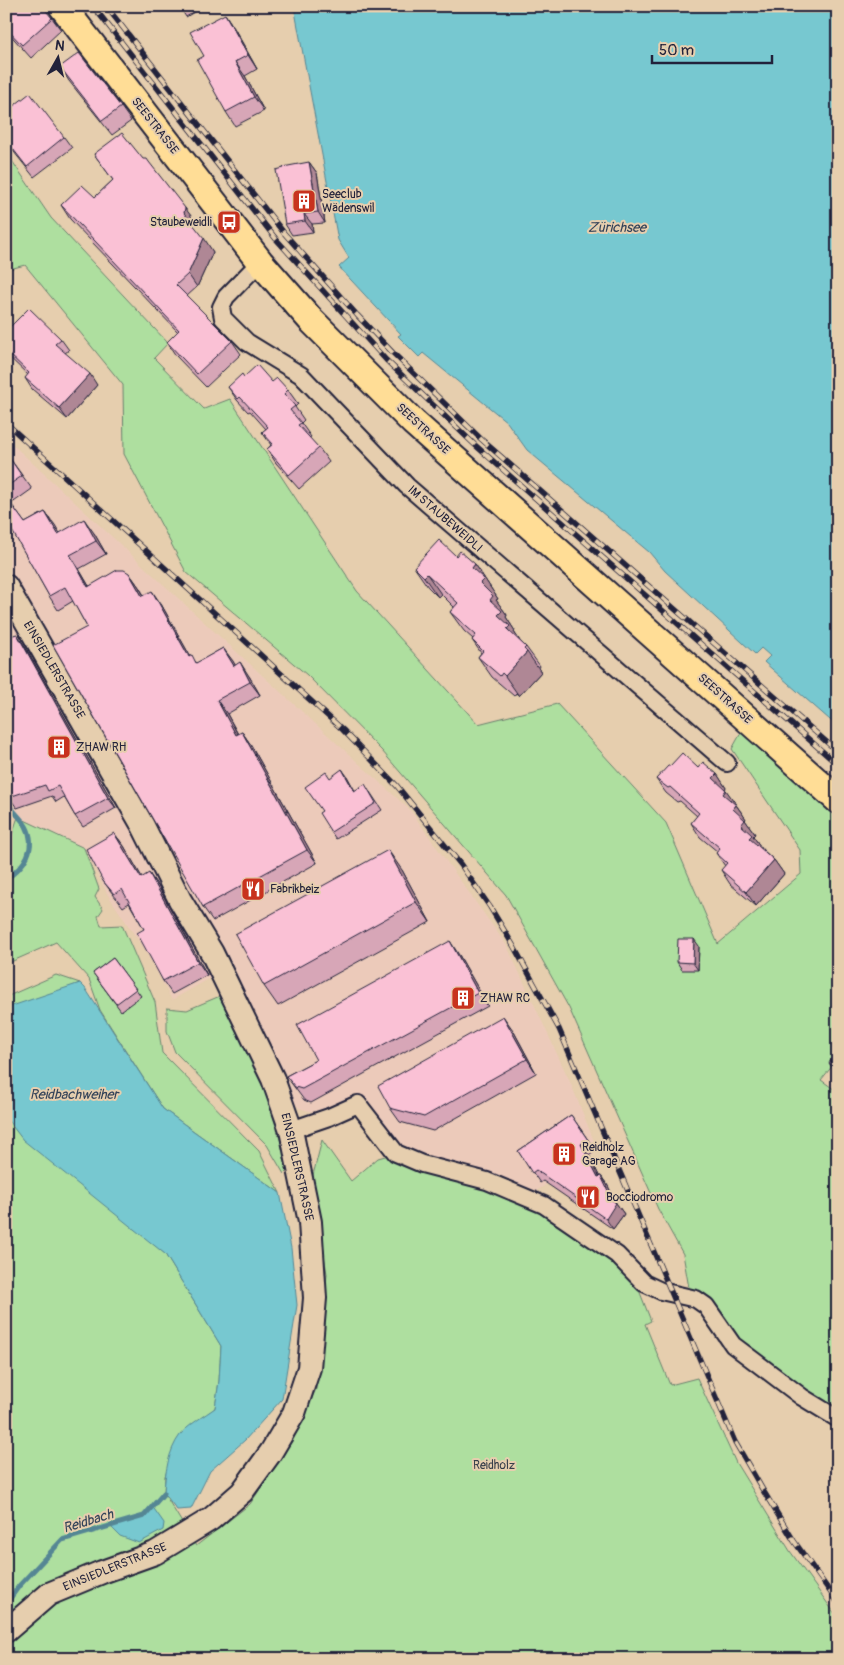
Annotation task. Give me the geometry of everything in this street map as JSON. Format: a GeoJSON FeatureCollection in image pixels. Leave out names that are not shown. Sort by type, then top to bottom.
{"type":"FeatureCollection","features":[{"type":"Feature","properties":{"kind":"main road","name":"SEESTRASSE"},"geometry":{"type":"LineString","coordinates":[[62,6],[260,262],[311,320],[413,422],[838,800]]}},
{"type":"Feature","properties":{"kind":"main road","name":"EINSIEDLERSTRASSE"},"geometry":{"type":"LineString","coordinates":[[6,586],[142,826],[180,900],[216,960],[273,1079],[290,1130],[310,1222],[316,1298],[309,1368],[294,1413],[271,1452],[242,1492],[211,1519],[155,1553],[49,1594],[6,1631]]}},
{"type":"Feature","properties":{"kind":"street","name":"IM STAUBEWEIDLI"},"geometry":{"type":"LineString","coordinates":[[260,262],[226,297],[221,307],[223,318],[247,342],[301,375],[407,486],[727,763]]}},
{"type":"Feature","properties":{"kind":"street"},"geometry":{"type":"LineString","coordinates":[[290,1130],[329,1117],[358,1104],[396,1153],[436,1168],[487,1181],[544,1205],[617,1255],[644,1283],[661,1291],[696,1299],[706,1306],[733,1345],[802,1397],[838,1419]]}},
{"type":"Feature","properties":{"kind":"shaded area"},"geometry":{"type":"Polygon","coordinates":[[[13,445],[410,810],[507,946],[571,1084],[598,1151],[536,1191],[494,1175],[422,1164],[396,1153],[355,1094],[333,1106],[312,1112],[299,1108],[285,1094],[228,968],[172,1000],[144,949],[108,895],[84,848],[18,817],[6,809],[6,453],[13,445]]]}},
{"type":"Feature","properties":{"kind":"green space"},"geometry":{"type":"Polygon","coordinates":[[[6,152],[51,218],[168,343],[154,358],[204,409],[230,399],[357,591],[478,724],[557,704],[666,823],[718,944],[801,874],[800,850],[732,749],[742,731],[838,815],[838,1059],[821,1080],[838,1092],[838,1413],[742,1343],[708,1301],[689,1288],[683,1254],[658,1209],[569,1008],[506,895],[382,751],[307,675],[186,572],[124,454],[123,385],[25,265],[6,270],[6,152]]]}},
{"type":"Feature","properties":{"kind":"green space"},"geometry":{"type":"Polygon","coordinates":[[[18,817],[84,848],[99,889],[95,897],[103,909],[98,916],[101,926],[122,925],[155,1002],[162,1053],[259,1151],[280,1193],[163,1109],[100,1010],[89,979],[56,942],[6,964],[6,852],[18,817]]]}},
{"type":"Feature","properties":{"kind":"green space"},"geometry":{"type":"Polygon","coordinates":[[[56,975],[80,983],[6,1013],[6,997],[56,975]]]}},
{"type":"Feature","properties":{"kind":"green space"},"geometry":{"type":"Polygon","coordinates":[[[220,996],[263,1083],[284,1153],[287,1171],[284,1174],[267,1145],[175,1052],[167,1031],[167,1008],[187,1010],[220,996]]]}},
{"type":"Feature","properties":{"kind":"green space","name":"Reidholz"},"geometry":{"type":"Polygon","coordinates":[[[6,1113],[165,1254],[221,1346],[215,1408],[181,1434],[165,1476],[164,1493],[196,1546],[250,1504],[293,1440],[316,1389],[327,1274],[312,1179],[322,1140],[351,1181],[378,1158],[396,1153],[544,1205],[616,1260],[639,1290],[651,1321],[645,1324],[670,1385],[697,1378],[736,1463],[790,1551],[838,1618],[838,1659],[6,1659],[6,1113]]]}},
{"type":"Feature","properties":{"kind":"water","name":"Zürichsee"},"geometry":{"type":"Polygon","coordinates":[[[294,6],[838,6],[838,727],[764,662],[770,656],[761,648],[755,654],[665,571],[649,552],[527,450],[507,422],[423,353],[419,357],[398,336],[401,334],[339,267],[349,258],[338,240],[294,6]]]}},
{"type":"Feature","properties":{"kind":"water","name":"Reidbachweiher"},"geometry":{"type":"Polygon","coordinates":[[[80,983],[163,1109],[280,1193],[291,1248],[297,1305],[282,1399],[245,1440],[210,1471],[191,1509],[177,1510],[164,1493],[166,1471],[170,1455],[180,1435],[215,1408],[221,1346],[165,1254],[23,1140],[6,1118],[6,1008],[80,983]]]}},
{"type":"Feature","properties":{"kind":"water"},"geometry":{"type":"Polygon","coordinates":[[[152,1506],[164,1523],[163,1530],[139,1543],[120,1536],[110,1526],[144,1516],[152,1506]]]}},
{"type":"Feature","properties":{"kind":"building"},"geometry":{"type":"Polygon","coordinates":[[[6,6],[42,6],[52,18],[22,45],[6,28],[6,17],[9,14],[6,11],[6,6]]]}},
{"type":"Feature","properties":{"kind":"building"},"geometry":{"type":"Polygon","coordinates":[[[225,14],[248,55],[235,62],[254,97],[226,112],[197,60],[204,56],[190,32],[225,14]]]}},
{"type":"Feature","properties":{"kind":"building"},"geometry":{"type":"Polygon","coordinates":[[[79,53],[121,107],[102,121],[60,67],[79,53]]]}},
{"type":"Feature","properties":{"kind":"building"},"geometry":{"type":"Polygon","coordinates":[[[30,93],[64,137],[27,167],[6,140],[6,112],[30,93]]]}},
{"type":"Feature","properties":{"kind":"building"},"geometry":{"type":"Polygon","coordinates":[[[122,133],[143,159],[147,159],[185,208],[184,213],[204,238],[188,274],[176,285],[232,341],[197,374],[167,342],[179,330],[61,205],[82,185],[95,197],[113,180],[94,154],[122,133]]]}},
{"type":"Feature","properties":{"kind":"building","name":"Seeclub Wädenswil"},"geometry":{"type":"Polygon","coordinates":[[[309,162],[318,212],[304,214],[305,221],[285,224],[276,170],[309,162]]]}},
{"type":"Feature","properties":{"kind":"building"},"geometry":{"type":"Polygon","coordinates":[[[29,308],[61,339],[55,344],[90,374],[59,408],[25,378],[29,373],[6,351],[6,331],[29,308]]]}},
{"type":"Feature","properties":{"kind":"building"},"geometry":{"type":"Polygon","coordinates":[[[257,365],[272,382],[277,378],[288,390],[284,394],[295,406],[290,410],[301,423],[298,425],[319,448],[289,475],[267,449],[273,444],[262,432],[268,427],[228,387],[242,374],[244,377],[257,365]]]}},
{"type":"Feature","properties":{"kind":"building"},"geometry":{"type":"Polygon","coordinates":[[[6,453],[22,476],[6,487],[6,453]]]}},
{"type":"Feature","properties":{"kind":"building"},"geometry":{"type":"Polygon","coordinates":[[[6,497],[25,523],[45,512],[58,534],[84,519],[96,541],[70,555],[88,587],[117,570],[124,570],[129,573],[142,596],[152,591],[189,657],[192,655],[196,663],[223,648],[234,666],[240,662],[250,682],[217,700],[236,735],[242,732],[307,850],[203,907],[53,645],[87,627],[65,587],[49,596],[6,520],[6,497]]]}},
{"type":"Feature","properties":{"kind":"building"},"geometry":{"type":"Polygon","coordinates":[[[439,540],[456,556],[460,551],[475,564],[472,568],[484,579],[480,583],[493,596],[490,600],[502,611],[498,615],[510,626],[507,629],[526,647],[524,649],[527,652],[505,676],[502,673],[500,676],[478,657],[483,651],[472,640],[476,635],[450,612],[458,603],[427,574],[424,577],[414,567],[439,540]]]}},
{"type":"Feature","properties":{"kind":"building"},"geometry":{"type":"Polygon","coordinates":[[[17,634],[108,798],[75,816],[58,786],[48,791],[45,785],[9,797],[6,788],[6,637],[17,634]]]}},
{"type":"Feature","properties":{"kind":"building"},"geometry":{"type":"Polygon","coordinates":[[[682,753],[698,768],[703,762],[717,774],[713,778],[726,790],[723,794],[736,805],[733,809],[745,820],[741,825],[752,835],[749,838],[774,860],[746,892],[721,870],[727,863],[716,853],[720,848],[691,823],[699,813],[670,787],[668,788],[656,779],[682,753]]]}},
{"type":"Feature","properties":{"kind":"building"},"geometry":{"type":"Polygon","coordinates":[[[342,769],[354,791],[365,784],[376,803],[331,832],[319,813],[322,811],[305,787],[326,772],[330,778],[342,769]]]}},
{"type":"Feature","properties":{"kind":"building"},"geometry":{"type":"Polygon","coordinates":[[[114,833],[141,878],[149,873],[198,962],[163,981],[137,933],[144,929],[122,889],[114,894],[103,881],[86,849],[114,833]]]}},
{"type":"Feature","properties":{"kind":"building"},"geometry":{"type":"Polygon","coordinates":[[[388,850],[416,902],[264,986],[235,934],[388,850]]]}},
{"type":"Feature","properties":{"kind":"building"},"geometry":{"type":"Polygon","coordinates":[[[678,939],[694,939],[693,963],[677,962],[678,939]]]}},
{"type":"Feature","properties":{"kind":"building"},"geometry":{"type":"Polygon","coordinates":[[[450,941],[478,993],[302,1089],[295,1087],[286,1076],[316,1060],[297,1025],[450,941]]]}},
{"type":"Feature","properties":{"kind":"building"},"geometry":{"type":"Polygon","coordinates":[[[113,958],[136,989],[116,1004],[93,973],[113,958]]]}},
{"type":"Feature","properties":{"kind":"building"},"geometry":{"type":"Polygon","coordinates":[[[503,1016],[527,1059],[424,1117],[390,1108],[378,1086],[503,1016]]]}},
{"type":"Feature","properties":{"kind":"building"},"geometry":{"type":"Polygon","coordinates":[[[838,1052],[838,1069],[829,1063],[838,1052]]]}},
{"type":"Feature","properties":{"kind":"building"},"geometry":{"type":"Polygon","coordinates":[[[571,1115],[588,1140],[581,1144],[598,1177],[601,1176],[610,1195],[609,1198],[616,1203],[606,1219],[536,1170],[532,1173],[518,1151],[571,1115]]]}},
{"type":"Feature","properties":{"kind":"waterway","name":"Reidbach"},"geometry":{"type":"LineString","coordinates":[[6,802],[26,826],[30,842],[30,849],[23,863],[6,879]]}},
{"type":"Feature","properties":{"kind":"waterway","name":"Reidbach"},"geometry":{"type":"LineString","coordinates":[[6,1604],[19,1586],[62,1540],[144,1516],[164,1493]]}},
{"type":"Feature","properties":{"kind":"railway"},"geometry":{"type":"LineString","coordinates":[[93,6],[276,239],[386,360],[475,445],[838,765]]}},
{"type":"Feature","properties":{"kind":"railway"},"geometry":{"type":"LineString","coordinates":[[106,6],[284,233],[394,354],[481,439],[838,752]]}},
{"type":"Feature","properties":{"kind":"railway"},"geometry":{"type":"LineString","coordinates":[[6,423],[343,730],[397,786],[461,865],[513,945],[559,1029],[735,1442],[794,1541],[838,1603]]}},
{"type":"Feature","properties":{"kind":"place","name":"Seeclub Wädenswil"},"geometry":{"type":"Point","coordinates":[304,201]}},
{"type":"Feature","properties":{"kind":"place","name":"Staubeweidli"},"geometry":{"type":"Point","coordinates":[229,222]}},
{"type":"Feature","properties":{"kind":"place","name":"ZHAW RH"},"geometry":{"type":"Point","coordinates":[59,747]}},
{"type":"Feature","properties":{"kind":"place","name":"Fabrikbeiz"},"geometry":{"type":"Point","coordinates":[253,889]}},
{"type":"Feature","properties":{"kind":"place","name":"ZHAW RC"},"geometry":{"type":"Point","coordinates":[463,998]}},
{"type":"Feature","properties":{"kind":"place","name":"Reidholz Garage AG"},"geometry":{"type":"Point","coordinates":[564,1154]}},
{"type":"Feature","properties":{"kind":"place","name":"Bocciodromo"},"geometry":{"type":"Point","coordinates":[588,1197]}}]}
